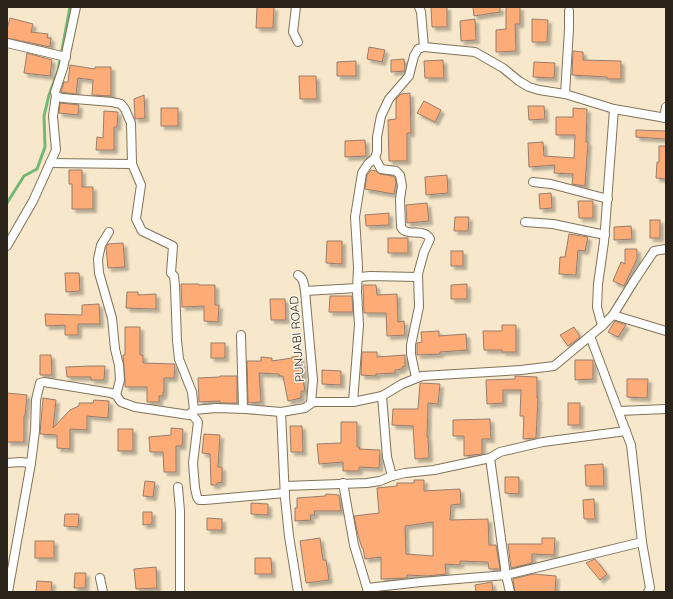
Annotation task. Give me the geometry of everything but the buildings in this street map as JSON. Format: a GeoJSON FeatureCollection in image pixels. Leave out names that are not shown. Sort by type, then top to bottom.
{"type":"FeatureCollection","features":[{"type":"Feature","properties":{"kind":"street"},"geometry":{"type":"LineString","coordinates":[[7,246],[33,201],[56,150],[53,116],[56,96],[55,92],[62,56],[76,7]]}},
{"type":"Feature","properties":{"kind":"street"},"geometry":{"type":"LineString","coordinates":[[296,7],[293,32],[298,42]]}},
{"type":"Feature","properties":{"kind":"street"},"geometry":{"type":"LineString","coordinates":[[419,7],[421,12],[424,47]]}},
{"type":"Feature","properties":{"kind":"street"},"geometry":{"type":"LineString","coordinates":[[565,94],[569,11]]}},
{"type":"Feature","properties":{"kind":"street"},"geometry":{"type":"LineString","coordinates":[[7,43],[62,56]]}},
{"type":"Feature","properties":{"kind":"street"},"geometry":{"type":"LineString","coordinates":[[354,402],[359,325],[355,217],[362,173],[378,152],[377,137],[381,116],[389,99],[409,76],[414,56],[418,50],[424,47],[475,52],[503,68],[529,87],[565,94],[614,109],[665,118],[666,107]]}},
{"type":"Feature","properties":{"kind":"street"},"geometry":{"type":"LineString","coordinates":[[56,96],[62,98],[121,104],[125,109],[131,123],[132,164],[141,185],[136,219],[142,231],[173,246],[171,273],[174,276],[175,286],[179,359],[192,392],[192,412],[198,422],[194,473],[195,488],[199,500],[285,489],[380,481],[405,473],[434,470],[490,458],[500,452],[543,442],[626,431]]}},
{"type":"Feature","properties":{"kind":"street"},"geometry":{"type":"LineString","coordinates":[[602,326],[597,307],[598,284],[605,235],[614,109]]}},
{"type":"Feature","properties":{"kind":"street"},"geometry":{"type":"LineString","coordinates":[[374,158],[381,169],[396,171],[400,175],[402,186],[400,200],[402,230],[406,232],[424,234],[430,239],[421,260],[418,277],[419,307],[411,345],[411,354],[416,378]]}},
{"type":"Feature","properties":{"kind":"street"},"geometry":{"type":"LineString","coordinates":[[50,163],[132,164]]}},
{"type":"Feature","properties":{"kind":"street"},"geometry":{"type":"LineString","coordinates":[[533,182],[550,184],[608,199]]}},
{"type":"Feature","properties":{"kind":"street"},"geometry":{"type":"LineString","coordinates":[[525,222],[553,224],[605,235]]}},
{"type":"Feature","properties":{"kind":"street"},"geometry":{"type":"LineString","coordinates":[[109,232],[101,245],[98,259],[99,273],[112,318],[115,349],[119,365],[120,380],[116,395]]}},
{"type":"Feature","properties":{"kind":"street"},"geometry":{"type":"LineString","coordinates":[[8,592],[35,431],[36,400],[40,383],[44,382],[98,390],[116,395],[121,402],[135,407],[189,415],[192,412],[216,408],[243,408],[281,412],[305,408],[313,402],[354,402],[382,396],[402,384],[422,376],[521,370],[554,366],[575,350],[613,314],[654,251],[666,249]]}},
{"type":"Feature","properties":{"kind":"street","name":"PUNJABI ROAD"},"geometry":{"type":"LineString","coordinates":[[298,275],[302,277],[306,291],[312,371],[311,403]]}},
{"type":"Feature","properties":{"kind":"street"},"geometry":{"type":"LineString","coordinates":[[358,283],[360,277],[370,276],[418,277]]}},
{"type":"Feature","properties":{"kind":"street"},"geometry":{"type":"LineString","coordinates":[[306,291],[358,283]]}},
{"type":"Feature","properties":{"kind":"street"},"geometry":{"type":"LineString","coordinates":[[613,314],[666,331]]}},
{"type":"Feature","properties":{"kind":"street"},"geometry":{"type":"LineString","coordinates":[[241,335],[243,408]]}},
{"type":"Feature","properties":{"kind":"street"},"geometry":{"type":"LineString","coordinates":[[590,336],[631,444],[642,542],[650,588],[648,592]]}},
{"type":"Feature","properties":{"kind":"street"},"geometry":{"type":"LineString","coordinates":[[382,396],[387,457],[392,476]]}},
{"type":"Feature","properties":{"kind":"street"},"geometry":{"type":"LineString","coordinates":[[619,411],[666,409]]}},
{"type":"Feature","properties":{"kind":"street"},"geometry":{"type":"LineString","coordinates":[[281,412],[289,536],[298,592]]}},
{"type":"Feature","properties":{"kind":"street"},"geometry":{"type":"LineString","coordinates":[[490,458],[506,575],[510,592]]}},
{"type":"Feature","properties":{"kind":"street"},"geometry":{"type":"LineString","coordinates":[[7,463],[30,463]]}},
{"type":"Feature","properties":{"kind":"street"},"geometry":{"type":"LineString","coordinates":[[343,484],[354,545],[368,590],[421,582],[506,575],[642,542]]}},
{"type":"Feature","properties":{"kind":"street"},"geometry":{"type":"LineString","coordinates":[[178,488],[180,510],[180,592]]}},
{"type":"Feature","properties":{"kind":"street"},"geometry":{"type":"LineString","coordinates":[[100,578],[103,592]]}},
{"type":"Feature","properties":{"kind":"waterway"},"geometry":{"type":"LineString","coordinates":[[7,203],[24,176],[37,169],[45,147],[44,116],[49,95],[58,71],[70,7]]}}]}
